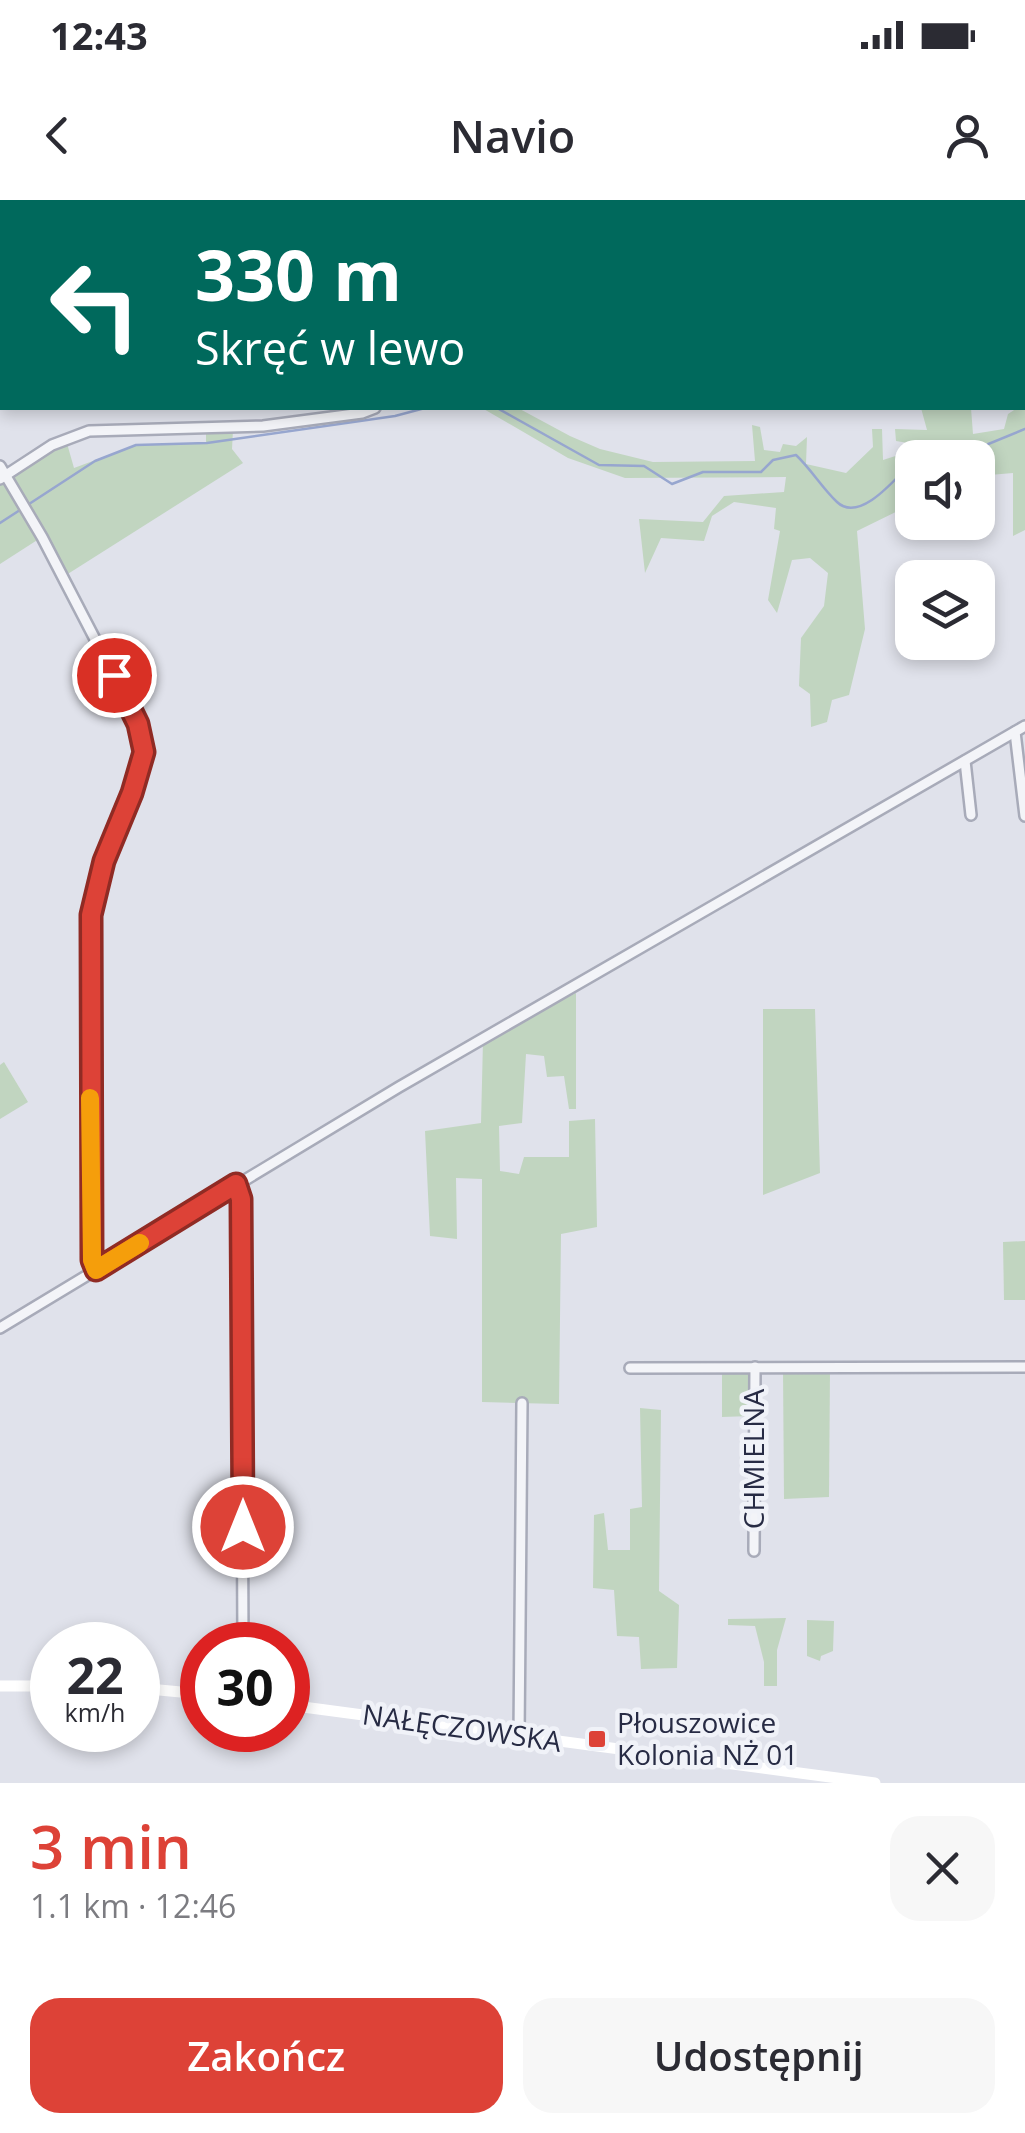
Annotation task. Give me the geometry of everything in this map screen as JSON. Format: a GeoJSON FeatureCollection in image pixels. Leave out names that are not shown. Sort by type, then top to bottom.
{"type":"FeatureCollection","features":[{"type":"Feature","properties":{"kind":"main road"},"geometry":{"type":"LineString","coordinates":[[0,1686],[30,1686]]}},
{"type":"Feature","properties":{"kind":"main road","name":"NAŁĘCZOWSKA"},"geometry":{"type":"LineString","coordinates":[[310,1708],[875,1783]]}},
{"type":"Feature","properties":{"kind":"street"},"geometry":{"type":"LineString","coordinates":[[96,1270],[91,1252],[91,915],[104,861],[142,765],[144,743],[138,724],[29,516],[2,473],[77,433],[316,420],[365,410]]}},
{"type":"Feature","properties":{"kind":"street"},"geometry":{"type":"LineString","coordinates":[[0,1328],[236,1184],[1020,729],[1025,816]]}},
{"type":"Feature","properties":{"kind":"street"},"geometry":{"type":"LineString","coordinates":[[965,761],[971,815]]}},
{"type":"Feature","properties":{"kind":"street"},"geometry":{"type":"LineString","coordinates":[[236,1184],[241,1199],[243,1622]]}},
{"type":"Feature","properties":{"kind":"street","name":"CHMIELNA"},"geometry":{"type":"LineString","coordinates":[[754,1552],[755,1367]]}},
{"type":"Feature","properties":{"kind":"street"},"geometry":{"type":"LineString","coordinates":[[630,1368],[1025,1367]]}},
{"type":"Feature","properties":{"kind":"street"},"geometry":{"type":"LineString","coordinates":[[519,1736],[522,1403]]}},
{"type":"Feature","properties":{"kind":"green space"},"geometry":{"type":"Polygon","coordinates":[[[485,410],[522,410],[600,449],[653,462],[755,461],[752,425],[760,427],[764,450],[780,452],[783,444],[796,446],[807,437],[806,464],[846,473],[873,447],[872,429],[882,429],[883,460],[895,456],[895,512],[857,531],[865,629],[849,695],[832,700],[827,722],[811,727],[810,694],[799,686],[801,638],[824,606],[828,573],[810,558],[792,560],[777,613],[768,600],[780,531],[774,529],[776,508],[734,502],[712,516],[704,541],[661,538],[645,573],[639,519],[703,522],[724,496],[784,492],[786,477],[625,478],[568,458],[485,410]]]}},
{"type":"Feature","properties":{"kind":"green space"},"geometry":{"type":"Polygon","coordinates":[[[922,410],[971,410],[973,434],[1004,429],[1008,414],[1025,410],[1025,530],[1013,536],[1013,473],[995,475],[995,440],[896,440],[895,429],[927,430],[922,410]]]}},
{"type":"Feature","properties":{"kind":"green space"},"geometry":{"type":"Polygon","coordinates":[[[233,430],[232,449],[243,463],[63,577],[42,537],[0,564],[0,482],[66,440],[74,468],[136,445],[206,443],[206,431],[233,430]]]}},
{"type":"Feature","properties":{"kind":"green space"},"geometry":{"type":"Polygon","coordinates":[[[576,993],[576,1109],[569,1109],[564,1076],[547,1077],[544,1056],[526,1054],[522,1123],[499,1126],[500,1171],[519,1174],[524,1157],[569,1157],[569,1121],[595,1119],[597,1227],[561,1234],[559,1404],[482,1402],[482,1179],[456,1178],[457,1239],[430,1236],[425,1131],[481,1123],[483,1041],[576,993]]]}},
{"type":"Feature","properties":{"kind":"green space"},"geometry":{"type":"Polygon","coordinates":[[[763,1009],[815,1009],[820,1173],[763,1195],[763,1009]]]}},
{"type":"Feature","properties":{"kind":"green space"},"geometry":{"type":"Polygon","coordinates":[[[4,1062],[28,1102],[0,1119],[0,1065],[4,1062]]]}},
{"type":"Feature","properties":{"kind":"green space"},"geometry":{"type":"Polygon","coordinates":[[[1025,1241],[1025,1300],[1004,1300],[1003,1242],[1025,1241]]]}},
{"type":"Feature","properties":{"kind":"green space"},"geometry":{"type":"Polygon","coordinates":[[[751,1370],[751,1416],[722,1417],[722,1371],[751,1370]]]}},
{"type":"Feature","properties":{"kind":"green space"},"geometry":{"type":"Polygon","coordinates":[[[783,1370],[830,1370],[829,1497],[784,1499],[783,1370]]]}},
{"type":"Feature","properties":{"kind":"green space"},"geometry":{"type":"Polygon","coordinates":[[[640,1408],[661,1410],[659,1591],[679,1605],[677,1668],[641,1669],[639,1637],[617,1636],[614,1590],[593,1588],[594,1515],[604,1513],[608,1550],[630,1550],[630,1509],[642,1507],[640,1408]]]}},
{"type":"Feature","properties":{"kind":"green space"},"geometry":{"type":"Polygon","coordinates":[[[786,1618],[777,1650],[777,1686],[764,1686],[764,1662],[755,1626],[728,1625],[728,1619],[786,1618]]]}},
{"type":"Feature","properties":{"kind":"green space"},"geometry":{"type":"Polygon","coordinates":[[[807,1620],[834,1621],[833,1651],[821,1656],[820,1661],[807,1656],[807,1620]]]}},
{"type":"Feature","properties":{"kind":"waterway"},"geometry":{"type":"LineString","coordinates":[[26,506],[95,461],[136,445],[207,443],[418,410]]}},
{"type":"Feature","properties":{"kind":"waterway"},"geometry":{"type":"LineString","coordinates":[[501,410],[599,465],[644,466],[672,484],[703,472],[761,472],[773,460],[796,455],[832,497],[846,507],[867,503],[895,480]]}},
{"type":"Feature","properties":{"kind":"waterway"},"geometry":{"type":"LineString","coordinates":[[995,441],[1025,429]]}},
{"type":"Feature","properties":{"kind":"waterway"},"geometry":{"type":"LineString","coordinates":[[0,523],[20,510]]}},
{"type":"Feature","properties":{"kind":"slow traffic"},"geometry":{"type":"LineString","coordinates":[[90,1098],[92,1260],[96,1270],[140,1243]]}},
{"type":"Feature","properties":{"kind":"place","name":"Płouszowice Kolonia NŻ 01"},"geometry":{"type":"Point","coordinates":[597,1739]}},
{"type":"Feature","properties":{"kind":"route"},"geometry":{"type":"LineString","coordinates":[[114,675],[138,724],[144,752],[132,793],[112,836],[91,915],[92,1260],[96,1270],[236,1184],[241,1199],[243,1527]]}}]}
